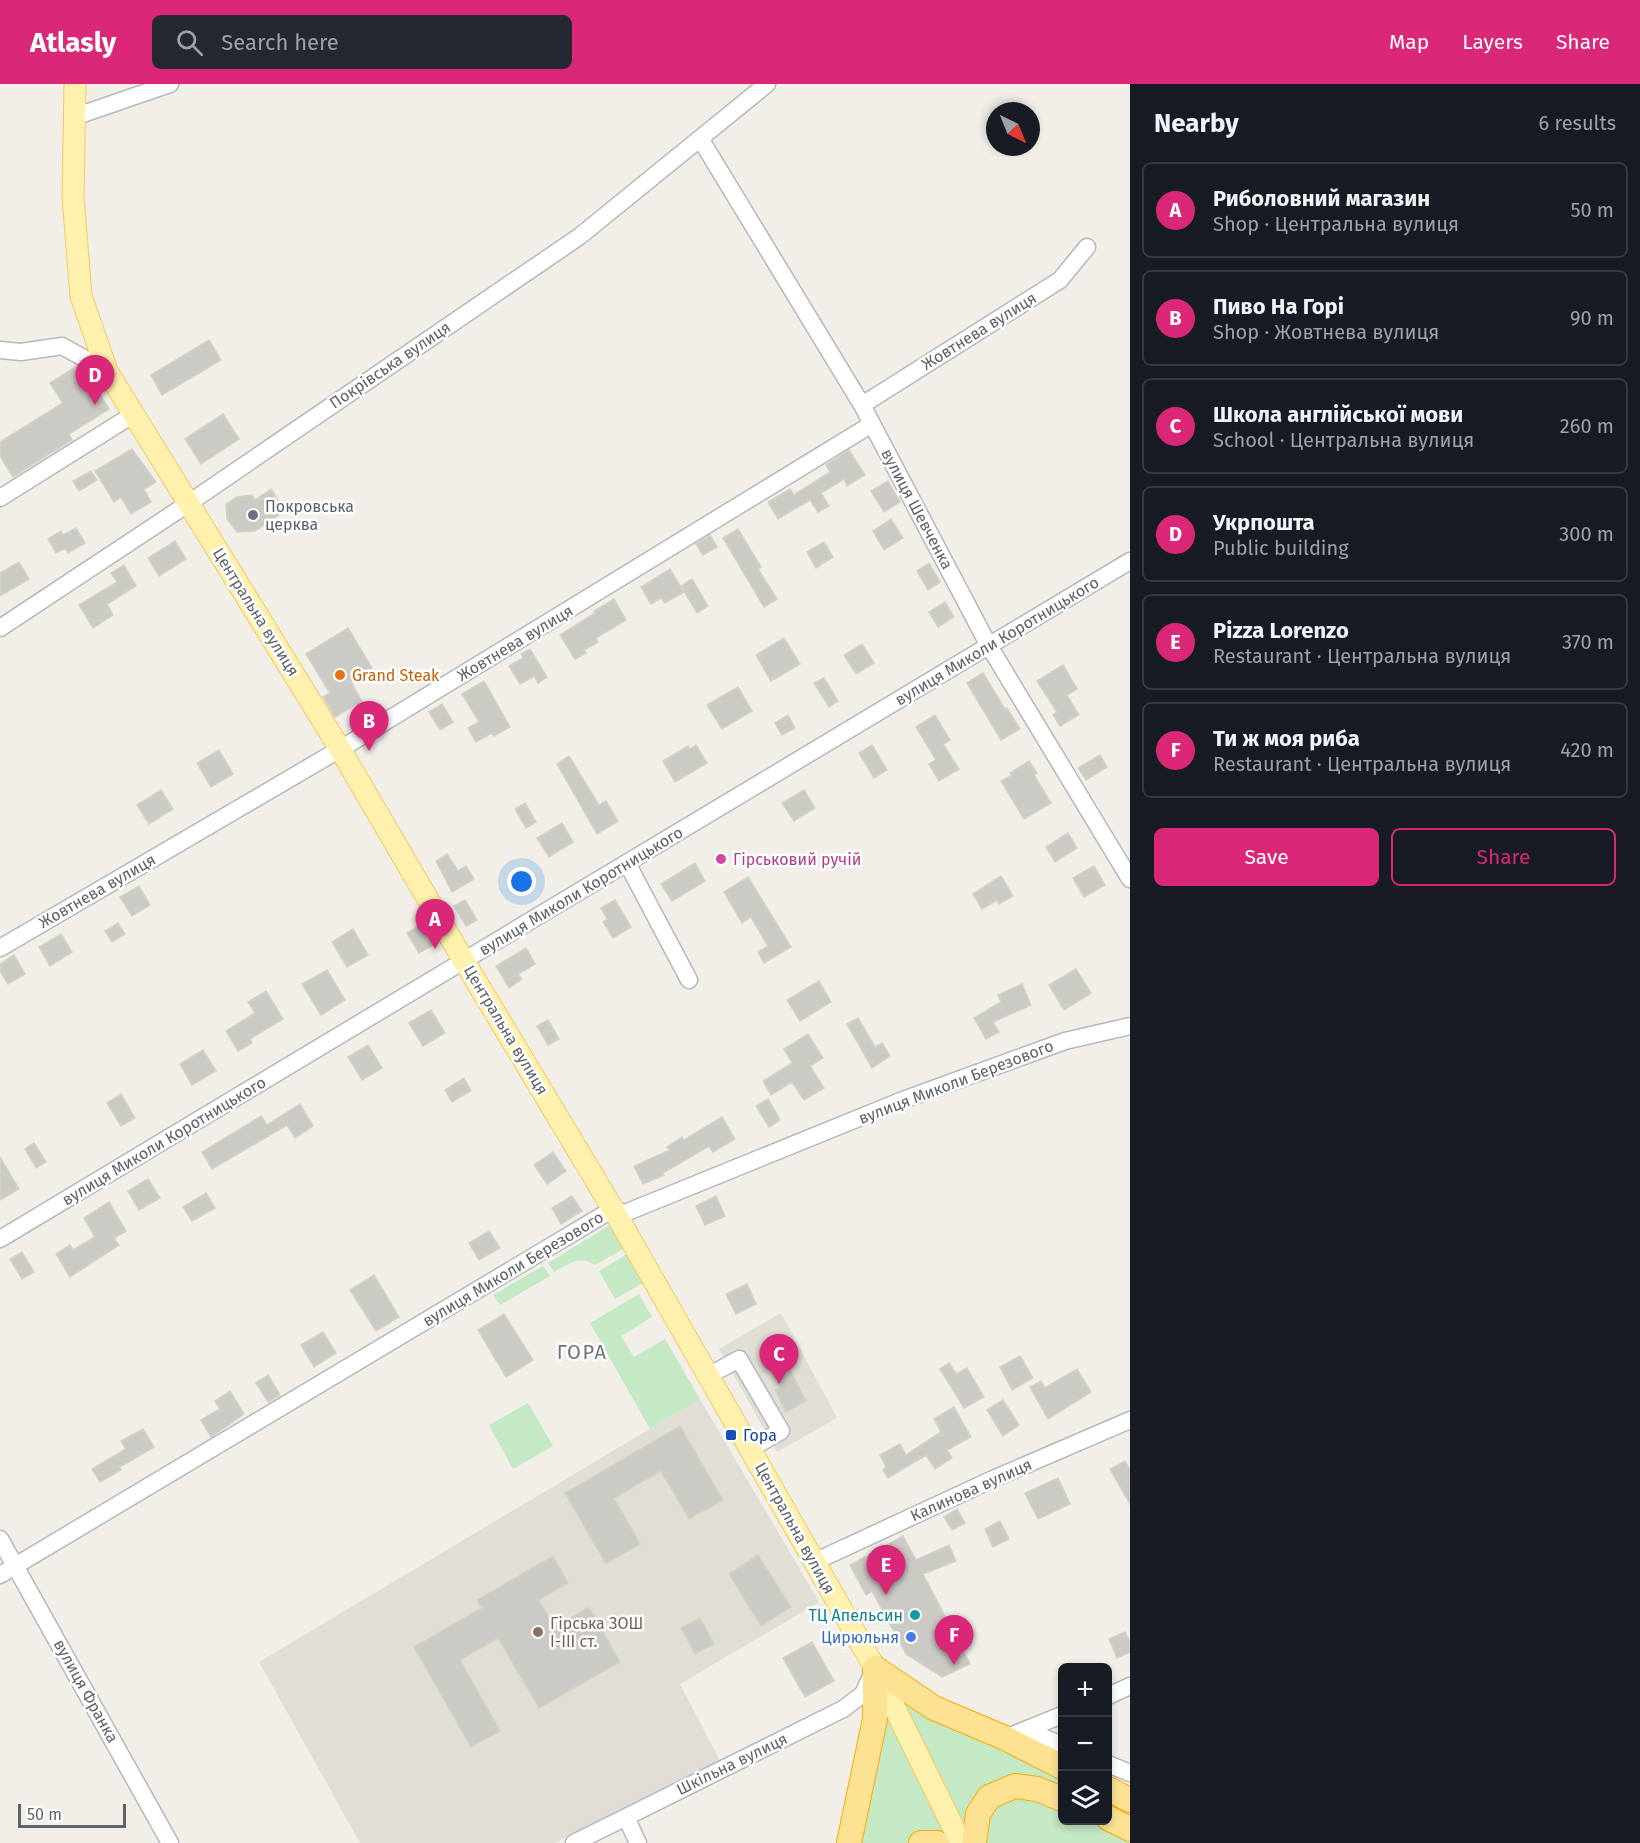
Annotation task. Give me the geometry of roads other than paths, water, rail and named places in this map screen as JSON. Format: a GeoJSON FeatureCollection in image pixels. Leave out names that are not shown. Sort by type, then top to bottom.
{"type":"FeatureCollection","features":[{"type":"Feature","properties":{"kind":"highway"},"geometry":{"type":"LineString","coordinates":[[875,1668],[934,1708],[1015,1734],[1058,1764]]}},
{"type":"Feature","properties":{"kind":"highway"},"geometry":{"type":"LineString","coordinates":[[849,1843],[875,1719],[875,1668]]}},
{"type":"Feature","properties":{"kind":"highway"},"geometry":{"type":"LineString","coordinates":[[974,1843],[978,1814],[989,1797],[1015,1786],[1037,1789],[1058,1797]]}},
{"type":"Feature","properties":{"kind":"highway"},"geometry":{"type":"LineString","coordinates":[[1112,1791],[1130,1800]]}},
{"type":"Feature","properties":{"kind":"highway"},"geometry":{"type":"LineString","coordinates":[[1112,1820],[1130,1829]]}},
{"type":"Feature","properties":{"kind":"highway"},"geometry":{"type":"LineString","coordinates":[[921,1843],[937,1843]]}},
{"type":"Feature","properties":{"kind":"main road","name":"Центральна вулиця"},"geometry":{"type":"LineString","coordinates":[[75,84],[73,197],[81,296],[107,371],[340,749],[613,1209],[875,1668],[961,1843]]}},
{"type":"Feature","properties":{"kind":"street"},"geometry":{"type":"LineString","coordinates":[[74,117],[122,92],[170,84]]}},
{"type":"Feature","properties":{"kind":"street","name":"Покрівська вулиця"},"geometry":{"type":"LineString","coordinates":[[0,628],[189,503],[580,236],[701,140],[767,84]]}},
{"type":"Feature","properties":{"kind":"street","name":"вулиця Шевченка"},"geometry":{"type":"LineString","coordinates":[[701,140],[862,405],[989,646],[1130,879]]}},
{"type":"Feature","properties":{"kind":"street","name":"Жовтнева вулиця"},"geometry":{"type":"LineString","coordinates":[[862,405],[1060,280],[1087,247]]}},
{"type":"Feature","properties":{"kind":"street"},"geometry":{"type":"LineString","coordinates":[[0,350],[21,352],[62,346],[107,371]]}},
{"type":"Feature","properties":{"kind":"street"},"geometry":{"type":"LineString","coordinates":[[0,498],[134,414]]}},
{"type":"Feature","properties":{"kind":"street","name":"Жовтнева вулиця"},"geometry":{"type":"LineString","coordinates":[[0,948],[340,749],[872,424]]}},
{"type":"Feature","properties":{"kind":"street","name":"вулиця Миколи Коротницького"},"geometry":{"type":"LineString","coordinates":[[0,1239],[1130,561]]}},
{"type":"Feature","properties":{"kind":"street"},"geometry":{"type":"LineString","coordinates":[[627,863],[689,980]]}},
{"type":"Feature","properties":{"kind":"street","name":"вулиця Миколи Березового"},"geometry":{"type":"LineString","coordinates":[[0,1575],[613,1209],[625,1213],[914,1096],[1065,1041],[1130,1026]]}},
{"type":"Feature","properties":{"kind":"street"},"geometry":{"type":"LineString","coordinates":[[708,1376],[739,1359],[775,1421],[780,1431],[750,1449]]}},
{"type":"Feature","properties":{"kind":"street","name":"Калинова вулиця"},"geometry":{"type":"LineString","coordinates":[[814,1562],[993,1479],[1130,1420]]}},
{"type":"Feature","properties":{"kind":"street","name":"вулиця Франка"},"geometry":{"type":"LineString","coordinates":[[0,1539],[170,1843]]}},
{"type":"Feature","properties":{"kind":"street","name":"Шкільна вулиця"},"geometry":{"type":"LineString","coordinates":[[574,1843],[843,1709],[863,1694],[875,1668]]}},
{"type":"Feature","properties":{"kind":"street"},"geometry":{"type":"LineString","coordinates":[[1112,1694],[1130,1686]]}},
{"type":"Feature","properties":{"kind":"street"},"geometry":{"type":"LineString","coordinates":[[1015,1734],[1058,1716]]}},
{"type":"Feature","properties":{"kind":"street"},"geometry":{"type":"LineString","coordinates":[[1015,1734],[1058,1744]]}},
{"type":"Feature","properties":{"kind":"street"},"geometry":{"type":"LineString","coordinates":[[1112,1766],[1130,1773]]}},
{"type":"Feature","properties":{"kind":"street"},"geometry":{"type":"LineString","coordinates":[[626,1817],[638,1843]]}},
{"type":"Feature","properties":{"kind":"place","name":"Укрпошта"},"geometry":{"type":"Point","coordinates":[95,405]}},
{"type":"Feature","properties":{"kind":"place","name":"Покровська церква"},"geometry":{"type":"Point","coordinates":[253,515]}},
{"type":"Feature","properties":{"kind":"place","name":"Grand Steak"},"geometry":{"type":"Point","coordinates":[340,675]}},
{"type":"Feature","properties":{"kind":"place","name":"Пиво На Горі"},"geometry":{"type":"Point","coordinates":[369,751]}},
{"type":"Feature","properties":{"kind":"place","name":"Гірськовий ручій"},"geometry":{"type":"Point","coordinates":[721,859]}},
{"type":"Feature","properties":{"kind":"place","name":"Риболовний магазин"},"geometry":{"type":"Point","coordinates":[435,949]}},
{"type":"Feature","properties":{"kind":"place","name":"Школа англійської мови"},"geometry":{"type":"Point","coordinates":[779,1384]}},
{"type":"Feature","properties":{"kind":"place","name":"Гора"},"geometry":{"type":"Point","coordinates":[731,1435]}},
{"type":"Feature","properties":{"kind":"place","name":"Pizza Lorenzo"},"geometry":{"type":"Point","coordinates":[886,1595]}},
{"type":"Feature","properties":{"kind":"place","name":"ТЦ Апельсин"},"geometry":{"type":"Point","coordinates":[915,1615]}},
{"type":"Feature","properties":{"kind":"place","name":"Гірська ЗОШ І-ІІІ ст."},"geometry":{"type":"Point","coordinates":[538,1632]}},
{"type":"Feature","properties":{"kind":"place","name":"Цирюльня"},"geometry":{"type":"Point","coordinates":[911,1637]}},
{"type":"Feature","properties":{"kind":"place","name":"Ти ж моя риба"},"geometry":{"type":"Point","coordinates":[954,1665]}},
{"type":"Feature","properties":{"kind":"district","name":"ГОРА"},"geometry":{"type":"Point","coordinates":[582,1352]}}]}
